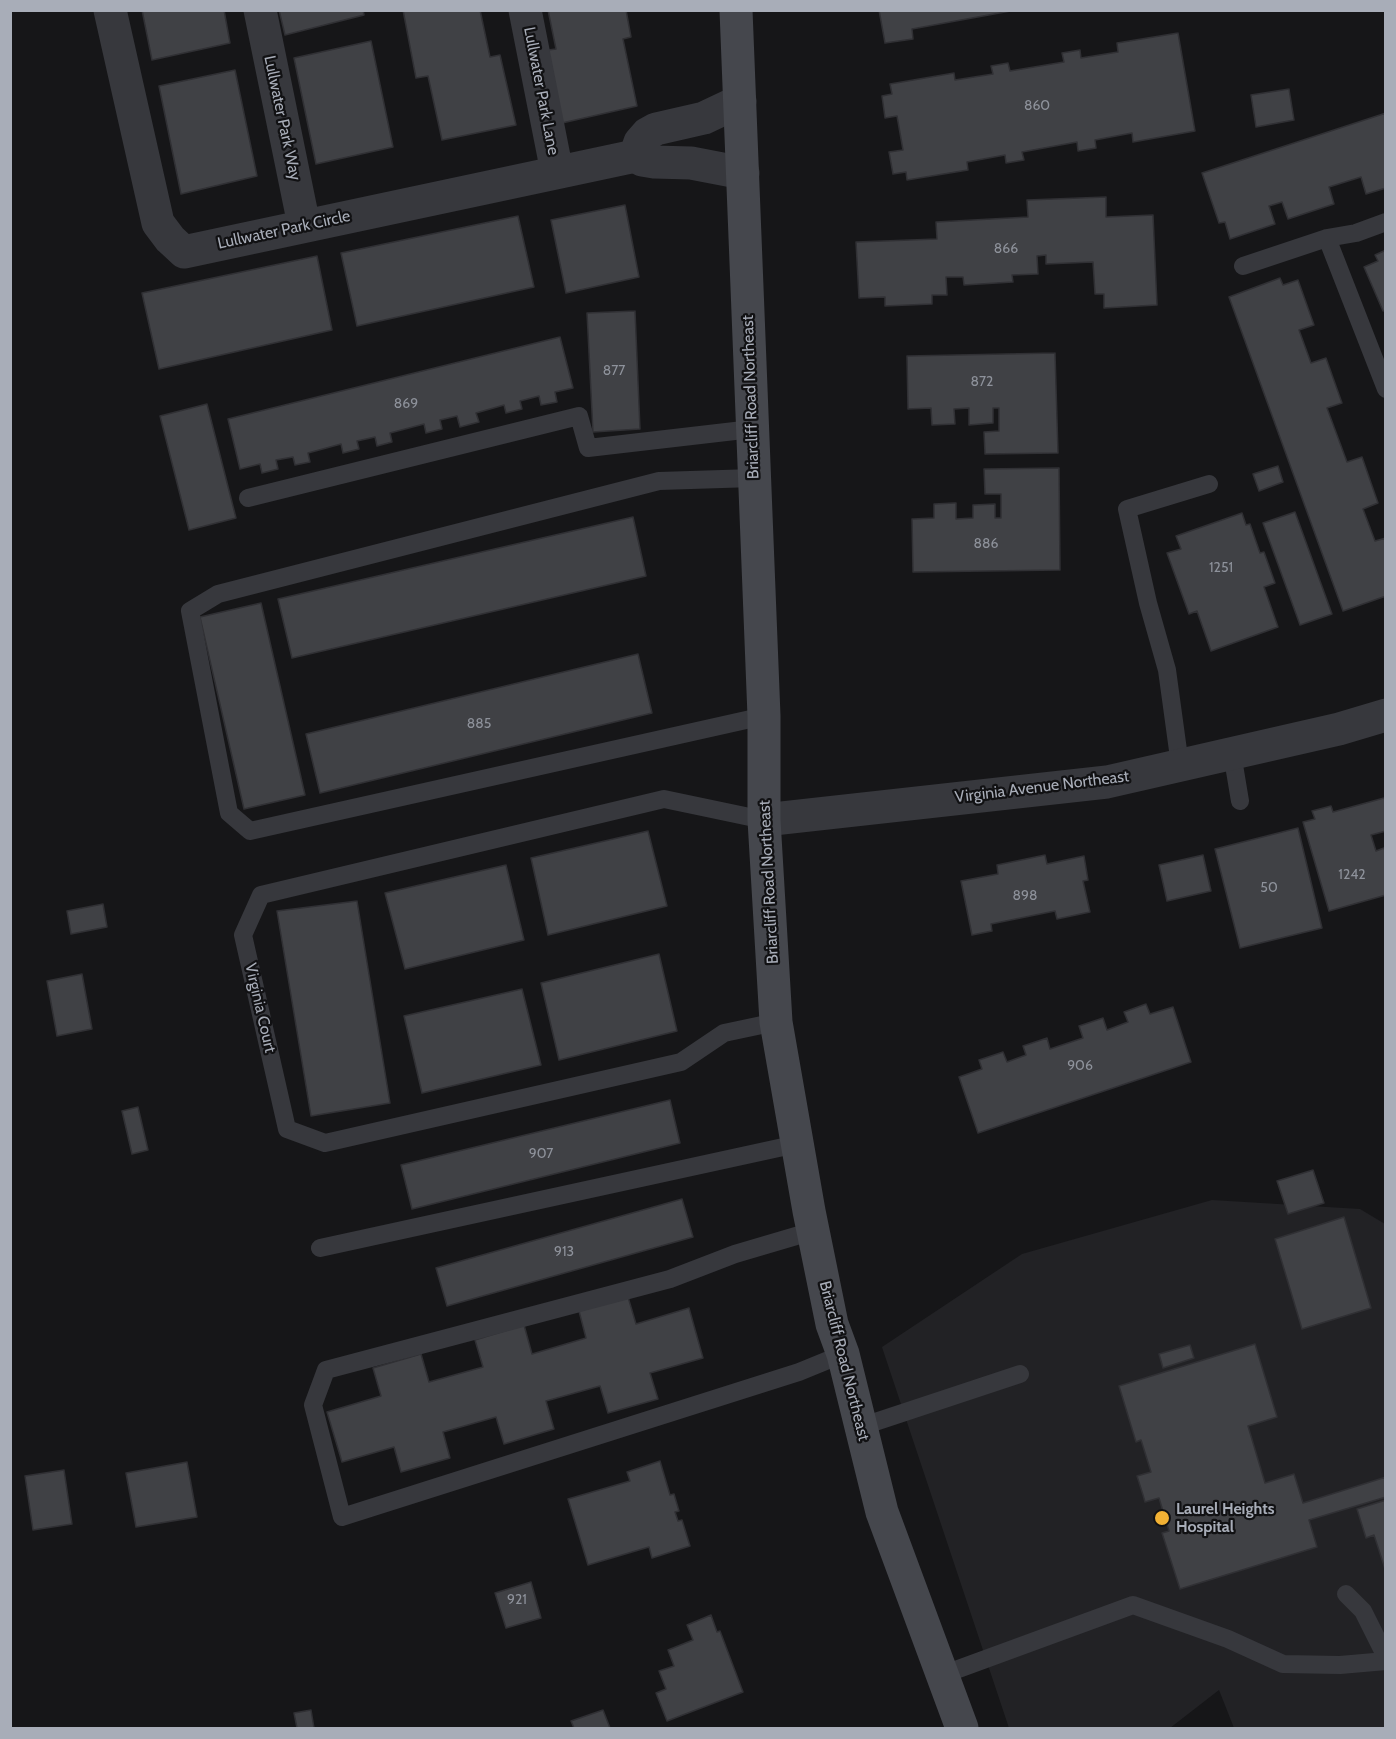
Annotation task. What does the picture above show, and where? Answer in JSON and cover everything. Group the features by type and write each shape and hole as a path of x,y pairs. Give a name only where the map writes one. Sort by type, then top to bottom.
{"main road":[{"name":"Briarcliff Road Northeast","path":"736,10 764,716 764,820 776,1022 832,1324 843,1354 882,1512 962,1728"}],"street":[{"name":"Lullwater Park Circle","path":"110,10 158,223 184,252 635,156 654,162 691,163 743,173"},
{"name":"Lullwater Park Way","path":"260,10 304,225"},
{"name":"Lullwater Park Lane","path":"525,10 557,172"},
{"path":"635,156 640,142 656,129 704,118 740,101"},
{"name":"Virginia Avenue Northeast","path":"764,820 1107,782 1339,729 1386,715"}],"lane":[{"path":"1243,266 1386,222"},
{"path":"1328,238 1386,389"},
{"path":"248,498 579,416 588,448 752,429"},
{"path":"754,478 659,481 218,594 190,611 229,813 250,831 764,716"},
{"path":"1180,765 1167,670 1148,603 1127,509 1209,484"},
{"path":"1232,753 1240,801"},
{"name":"Virginia Court","path":"764,820 664,799 261,895 243,935 287,1129 325,1143 681,1062 724,1033 776,1022"},
{"path":"320,1248 797,1144"},
{"path":"813,1231 735,1254 670,1279 326,1370 313,1405 342,1517 800,1372 843,1354"},
{"path":"860,1427 1020,1374"},
{"path":"942,1675 1133,1605 1228,1639 1283,1664 1340,1665 1386,1659 1363,1611 1346,1594"}],"shaded area":[{"name":"Laurel Heights Hospital","path":"1212,1200 1360,1209 1385,1224 1385,1728 1234,1728 1219,1690 1170,1728 1009,1728 882,1347 1022,1254"}],"building":[{"path":"142,10 224,10 230,43 152,60"},
{"path":"279,10 363,10 364,15 285,35"},
{"path":"403,10 480,10 490,57 500,55 516,125 442,140 428,76 416,78"},
{"path":"548,10 626,10 631,37 623,39 637,106 562,123 548,50 556,49"},
{"path":"879,10 1016,10 912,29 913,39 885,43"},
{"path":"1178,33 1195,131 1133,142 1132,133 1095,140 1096,148 1078,151 1077,142 1022,152 1024,160 1006,163 1005,155 967,162 968,170 907,180 906,172 893,174 889,152 903,150 897,116 885,118 882,96 892,94 890,84 954,73 955,80 993,74 991,66 1008,63 1010,71 1064,62 1062,53 1080,50 1081,58 1118,52 1117,43"},
{"path":"371,41 393,147 316,164 294,58"},
{"path":"235,70 257,176 181,194 159,86"},
{"path":"1289,89 1294,120 1256,127 1251,95"},
{"path":"1386,113 1386,188 1366,194 1361,177 1329,187 1334,204 1288,219 1282,202 1269,206 1275,224 1230,239 1225,222 1219,223 1202,173"},
{"path":"1106,197 1106,217 1153,215 1157,305 1104,308 1104,294 1095,294 1093,262 1046,264 1046,255 1037,256 1038,274 1012,275 1013,282 964,285 963,277 946,277 947,295 932,295 932,304 885,306 885,297 859,298 856,242 937,239 936,222 1028,217 1027,200"},
{"path":"625,205 639,277 566,293 551,220"},
{"path":"518,216 534,287 357,326 341,253"},
{"path":"1386,250 1386,310 1383,311 1364,267 1378,261 1375,255"},
{"path":"317,256 332,330 159,369 142,293"},
{"path":"1280,278 1283,285 1298,280 1314,325 1299,330 1311,363 1326,358 1342,403 1327,408 1347,462 1362,457 1378,503 1363,509 1375,541 1386,538 1386,596 1343,611 1229,297"},
{"path":"635,311 640,429 593,432 587,313"},
{"path":"560,337 573,388 555,392 557,402 541,405 539,396 520,401 522,409 506,413 504,405 476,413 479,422 460,427 457,416 440,420 442,429 426,433 424,424 390,433 392,442 377,446 375,437 357,441 359,449 343,453 341,444 308,453 310,462 295,465 293,457 276,460 278,469 262,473 260,464 240,469 228,419"},
{"path":"1055,353 1058,453 985,454 984,432 999,431 999,408 993,408 993,423 969,425 969,408 954,409 955,424 932,425 931,408 908,409 907,356"},
{"path":"207,404 236,518 189,530 160,416"},
{"path":"1278,466 1283,482 1259,491 1253,474"},
{"path":"1059,468 1060,570 913,572 912,519 934,518 934,504 954,503 956,503 956,519 973,518 973,505 995,504 995,518 1001,518 1001,494 985,494 984,469"},
{"path":"1295,512 1332,614 1300,625 1263,523"},
{"path":"1242,513 1246,525 1250,524 1260,553 1264,552 1275,583 1264,587 1278,627 1211,651 1197,611 1189,614 1167,553 1181,549 1176,536"},
{"path":"633,517 646,576 292,658 278,599"},
{"path":"261,603 305,795 244,809 200,617"},
{"path":"638,654 652,713 320,793 306,734"},
{"path":"1384,798 1386,831 1371,835 1376,851 1384,848 1386,854 1386,895 1329,911 1303,822 1315,819 1312,811 1331,806 1333,812"},
{"path":"1298,828 1322,928 1240,948 1215,849"},
{"path":"648,831 667,906 548,935 531,858"},
{"path":"1045,855 1047,864 1084,856 1088,880 1083,881 1090,912 1057,919 1055,911 991,924 992,931 972,935 961,881 998,874 997,865"},
{"path":"1203,855 1211,891 1167,901 1159,865"},
{"path":"506,865 524,940 405,969 385,893"},
{"path":"357,901 390,1103 311,1116 277,911"},
{"path":"103,904 107,927 71,934 67,911"},
{"path":"659,954 677,1031 559,1060 541,983"},
{"path":"82,974 92,1029 57,1036 47,981"},
{"path":"522,989 541,1065 422,1093 404,1016"},
{"path":"1146,1004 1150,1014 1173,1007 1191,1062 978,1133 959,1077 982,1069 979,1060 1003,1052 1007,1062 1026,1055 1023,1046 1047,1038 1050,1049 1083,1038 1079,1026 1103,1018 1107,1030 1128,1022 1124,1012"},
{"path":"670,1100 680,1143 412,1209 401,1165"},
{"path":"138,1107 148,1150 132,1154 122,1111"},
{"path":"1313,1170 1324,1203 1288,1214 1277,1181"},
{"path":"682,1199 693,1237 447,1306 436,1268"},
{"path":"1344,1217 1371,1308 1302,1329 1275,1239"},
{"path":"628,1297 636,1324 689,1308 703,1358 650,1373 658,1399 608,1413 600,1386 546,1401 554,1429 504,1444 496,1417 443,1432 450,1458 401,1472 394,1447 342,1462 327,1412 381,1396 373,1368 421,1354 429,1382 483,1367 475,1340 524,1325 532,1354 586,1338 579,1311"},
{"path":"1255,1344 1277,1417 1248,1426 1265,1483 1294,1474 1303,1503 1386,1477 1386,1497 1309,1520 1317,1547 1180,1589 1162,1533 1169,1531 1159,1498 1145,1502 1137,1476 1151,1472 1141,1440 1136,1442 1119,1386"},
{"path":"1190,1345 1194,1358 1163,1368 1159,1354"},
{"path":"660,1461 670,1495 674,1494 679,1511 675,1512 678,1521 682,1520 690,1546 652,1558 649,1547 588,1565 568,1499 630,1481 627,1472"},
{"path":"187,1462 197,1517 136,1527 126,1473"},
{"path":"64,1470 72,1524 33,1530 25,1476"},
{"path":"1386,1500 1386,1572 1374,1535 1366,1538 1357,1509"},
{"path":"531,1582 541,1618 506,1628 495,1593"},
{"path":"711,1615 717,1632 720,1631 743,1692 667,1721 656,1693 666,1689 659,1671 674,1666 668,1650 693,1640 687,1625"},
{"path":"311,1710 314,1728 297,1728 294,1713"},
{"path":"603,1710 610,1728 574,1728 571,1721"}],"place":[{"name":"Laurel Heights Hospital","path":"1162,1518"}]}
